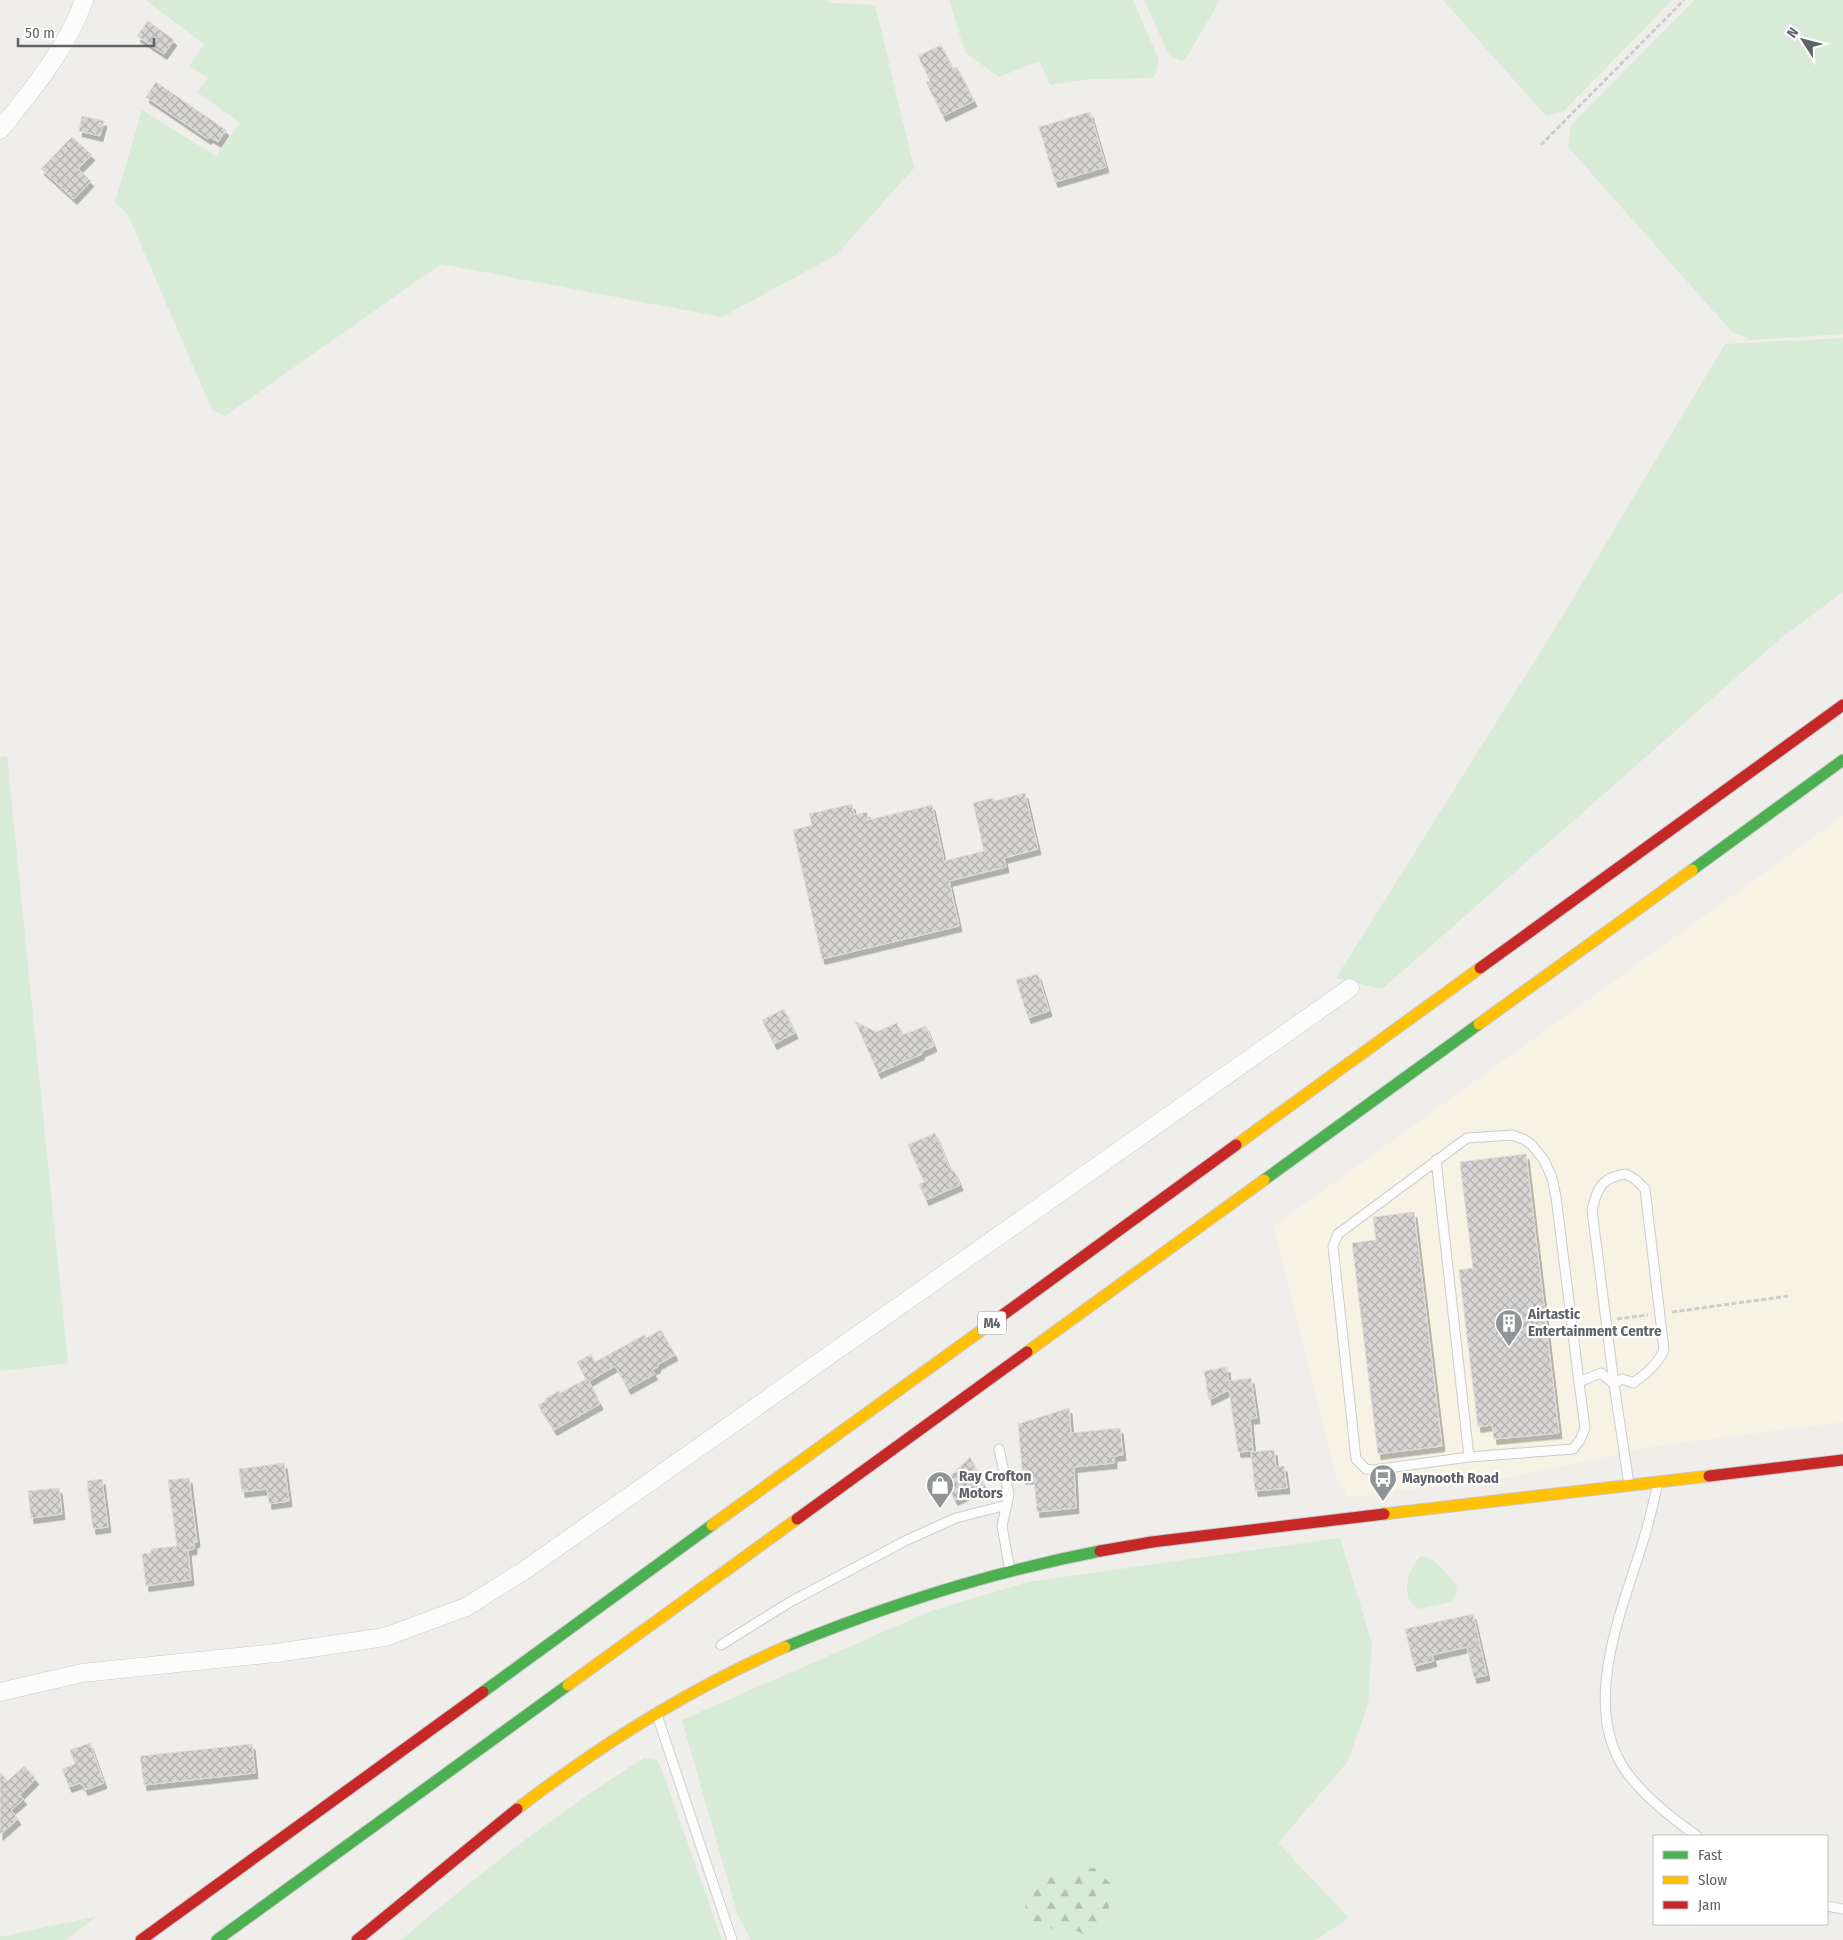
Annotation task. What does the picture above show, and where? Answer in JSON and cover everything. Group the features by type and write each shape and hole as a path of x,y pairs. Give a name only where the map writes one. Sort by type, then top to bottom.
{"main road":[{"name":"M4","path":"141,1940 1843,705"},
{"path":"217,1940 1843,760"},
{"path":"357,1940 552,1783 630,1730 718,1679 781,1649 870,1614 970,1582 1058,1560 1152,1542 1843,1460"}],"street":[{"path":"0,130 39,82 63,43 84,0"},
{"path":"0,1692 82,1673 276,1653 385,1637 466,1607 526,1570 1350,988"}],"lane":[{"path":"1512,1135 1522,1139 1538,1151 1552,1178 1579,1382 1585,1428 1580,1440 1572,1449 1469,1457 1373,1470 1366,1469 1356,1459 1333,1246 1338,1234 1467,1138 1512,1135"},
{"path":"1436,1160 1469,1457"},
{"path":"1614,1384 1622,1379 1633,1383 1647,1374 1658,1362 1664,1350 1645,1189 1626,1174 1614,1176 1603,1183 1596,1194 1592,1210 1614,1384 1629,1485"},
{"path":"1579,1382 1601,1373 1614,1384"},
{"path":"998,1449 1009,1494 1002,1526 1010,1572"},
{"path":"1658,1483 1646,1534 1618,1614 1612,1645 1606,1697 1608,1728 1617,1757 1626,1770 1663,1811 1696,1835"},
{"path":"721,1645 790,1602 905,1541 956,1518 1007,1505"},
{"path":"657,1713 732,1940"},
{"path":"1828,1906 1843,1909"}],"path":[{"path":"1541,145 1684,0"}],"shaded area":[{"path":"1843,816 1843,1422 1655,1446 1506,1478 1348,1497 1336,1475 1274,1226"}],"green space":[{"path":"145,0 825,0 831,3 875,5 914,168 836,255 722,317 441,264 225,416 212,410 128,215 115,202 142,110 216,156 240,123 197,92 208,78 189,66 204,44"},
{"path":"949,0 1133,0 1159,60 1156,74 1152,78 1091,79 1050,85 1039,61 999,77 965,52"},
{"path":"1144,0 1220,0 1188,55 1182,61 1169,55"},
{"path":"1443,0 1672,0 1564,111 1546,116"},
{"path":"1695,0 1843,0 1843,334 1751,340 1731,331 1568,147 1571,125"},
{"path":"1843,338 1843,592 1781,638 1382,989 1336,978 1556,627 1725,344"},
{"path":"7,756 68,1363 0,1371 0,757"},
{"path":"1340,1538 1372,1643 1368,1704 1348,1761 1278,1843 1349,1918 1315,1940 751,1940 738,1916 682,1720 931,1611 1028,1582"},
{"path":"1421,1556 1436,1563 1446,1572 1456,1586 1457,1592 1451,1602 1419,1609 1409,1599 1407,1584 1409,1576 1416,1561"},
{"path":"644,1758 657,1760 661,1768 722,1940 401,1940 519,1844"},
{"path":"1094,1868 1111,1884 1107,1925 1101,1935 1087,1937 1077,1931 1066,1933 1057,1929 1030,1926 1026,1916 1022,1892 1029,1884 1043,1873 1054,1875 1063,1881 1077,1871"},
{"path":"98,1916 65,1940 0,1940 0,1937"}],"building":[{"path":"148,21 174,40 164,54 137,36"},
{"path":"941,45 953,69 957,67 974,101 943,116 926,82 930,81 918,56"},
{"path":"156,82 226,130 218,142 210,137 208,139 146,97"},
{"path":"1090,112 1106,167 1055,182 1039,127"},
{"path":"82,116 104,121 100,136 79,131"},
{"path":"72,137 92,155 78,169 91,181 74,199 41,169"},
{"path":"1025,793 1038,849 1004,858 1006,867 949,881 959,926 822,959 793,830 812,825 809,814 852,804 854,815 867,812 868,820 932,805 944,861 984,851 973,803 993,798 994,801"},
{"path":"1038,974 1049,1011 1028,1018 1016,980"},
{"path":"784,1009 795,1033 774,1044 762,1020"},
{"path":"855,1021 876,1032 897,1023 902,1035 926,1026 934,1046 921,1052 922,1054 878,1073"},
{"path":"935,1133 951,1171 954,1170 960,1185 926,1200 919,1184 924,1182 908,1145"},
{"name":"Airtastic Entertainment Centre","path":"1526,1154 1559,1433 1494,1439 1492,1425 1478,1427 1459,1270 1473,1268 1460,1162"},
{"path":"1414,1212 1442,1446 1378,1454 1352,1243 1376,1240 1373,1217"},
{"path":"661,1330 675,1355 657,1365 658,1367 652,1370 655,1374 628,1389 615,1366 589,1381 600,1404 554,1430 538,1405 559,1391 560,1393 586,1379 577,1362 591,1354 595,1362 644,1335 646,1338"},
{"path":"1227,1367 1228,1381 1251,1378 1257,1418 1250,1419 1253,1451 1238,1452 1229,1390 1209,1400 1204,1371"},
{"path":"1069,1408 1071,1433 1120,1428 1123,1455 1114,1456 1114,1463 1074,1467 1076,1508 1037,1512 1034,1478 1023,1479 1018,1424"},
{"path":"1274,1450 1276,1467 1284,1466 1287,1488 1255,1491 1251,1452"},
{"path":"970,1457 984,1486 955,1500 945,1481"},
{"path":"284,1463 289,1501 269,1504 267,1489 242,1492 239,1469"},
{"path":"189,1478 197,1542 194,1542 194,1549 188,1550 191,1580 146,1586 142,1554 151,1553 151,1549 177,1546 168,1480"},
{"path":"102,1479 108,1527 93,1529 87,1481"},
{"path":"59,1488 62,1514 31,1518 28,1491"},
{"path":"1473,1614 1487,1675 1474,1678 1467,1647 1432,1655 1434,1661 1414,1666 1405,1629"},
{"path":"90,1743 104,1783 85,1790 80,1783 69,1787 62,1769 75,1764 70,1750"},
{"path":"252,1744 255,1773 144,1785 140,1756"},
{"path":"24,1766 36,1779 20,1795 24,1799 11,1810 18,1819 0,1835 0,1772 8,1781"}],"traffic: fast":[{"path":"1692,870 1843,760"},
{"path":"1264,1180 1479,1024"},
{"path":"483,1692 712,1525"},
{"path":"785,1647 862,1617 940,1591 1020,1569 1100,1551"},
{"path":"217,1940 568,1685"}],"traffic: slow":[{"path":"1479,1024 1692,870"},
{"path":"1236,1145 1480,968"},
{"path":"1027,1352 1264,1180"},
{"path":"712,1525 1000,1317"},
{"path":"1384,1514 1709,1476"},
{"path":"568,1685 797,1519"},
{"path":"517,1809 548,1785 646,1720 714,1681 785,1647"}],"traffic: jam":[{"path":"1480,968 1843,705"},
{"path":"1000,1317 1236,1145"},
{"path":"797,1519 1027,1352"},
{"path":"1709,1476 1843,1460"},
{"path":"1100,1551 1152,1542 1384,1514"},
{"path":"141,1940 483,1692"},
{"path":"357,1940 517,1809"}],"place":[{"name":"Airtastic Entertainment Centre","path":"1509,1347"},
{"name":"Maynooth Road","path":"1383,1502"},
{"name":"Ray Crofton Motors","path":"940,1509"}]}
